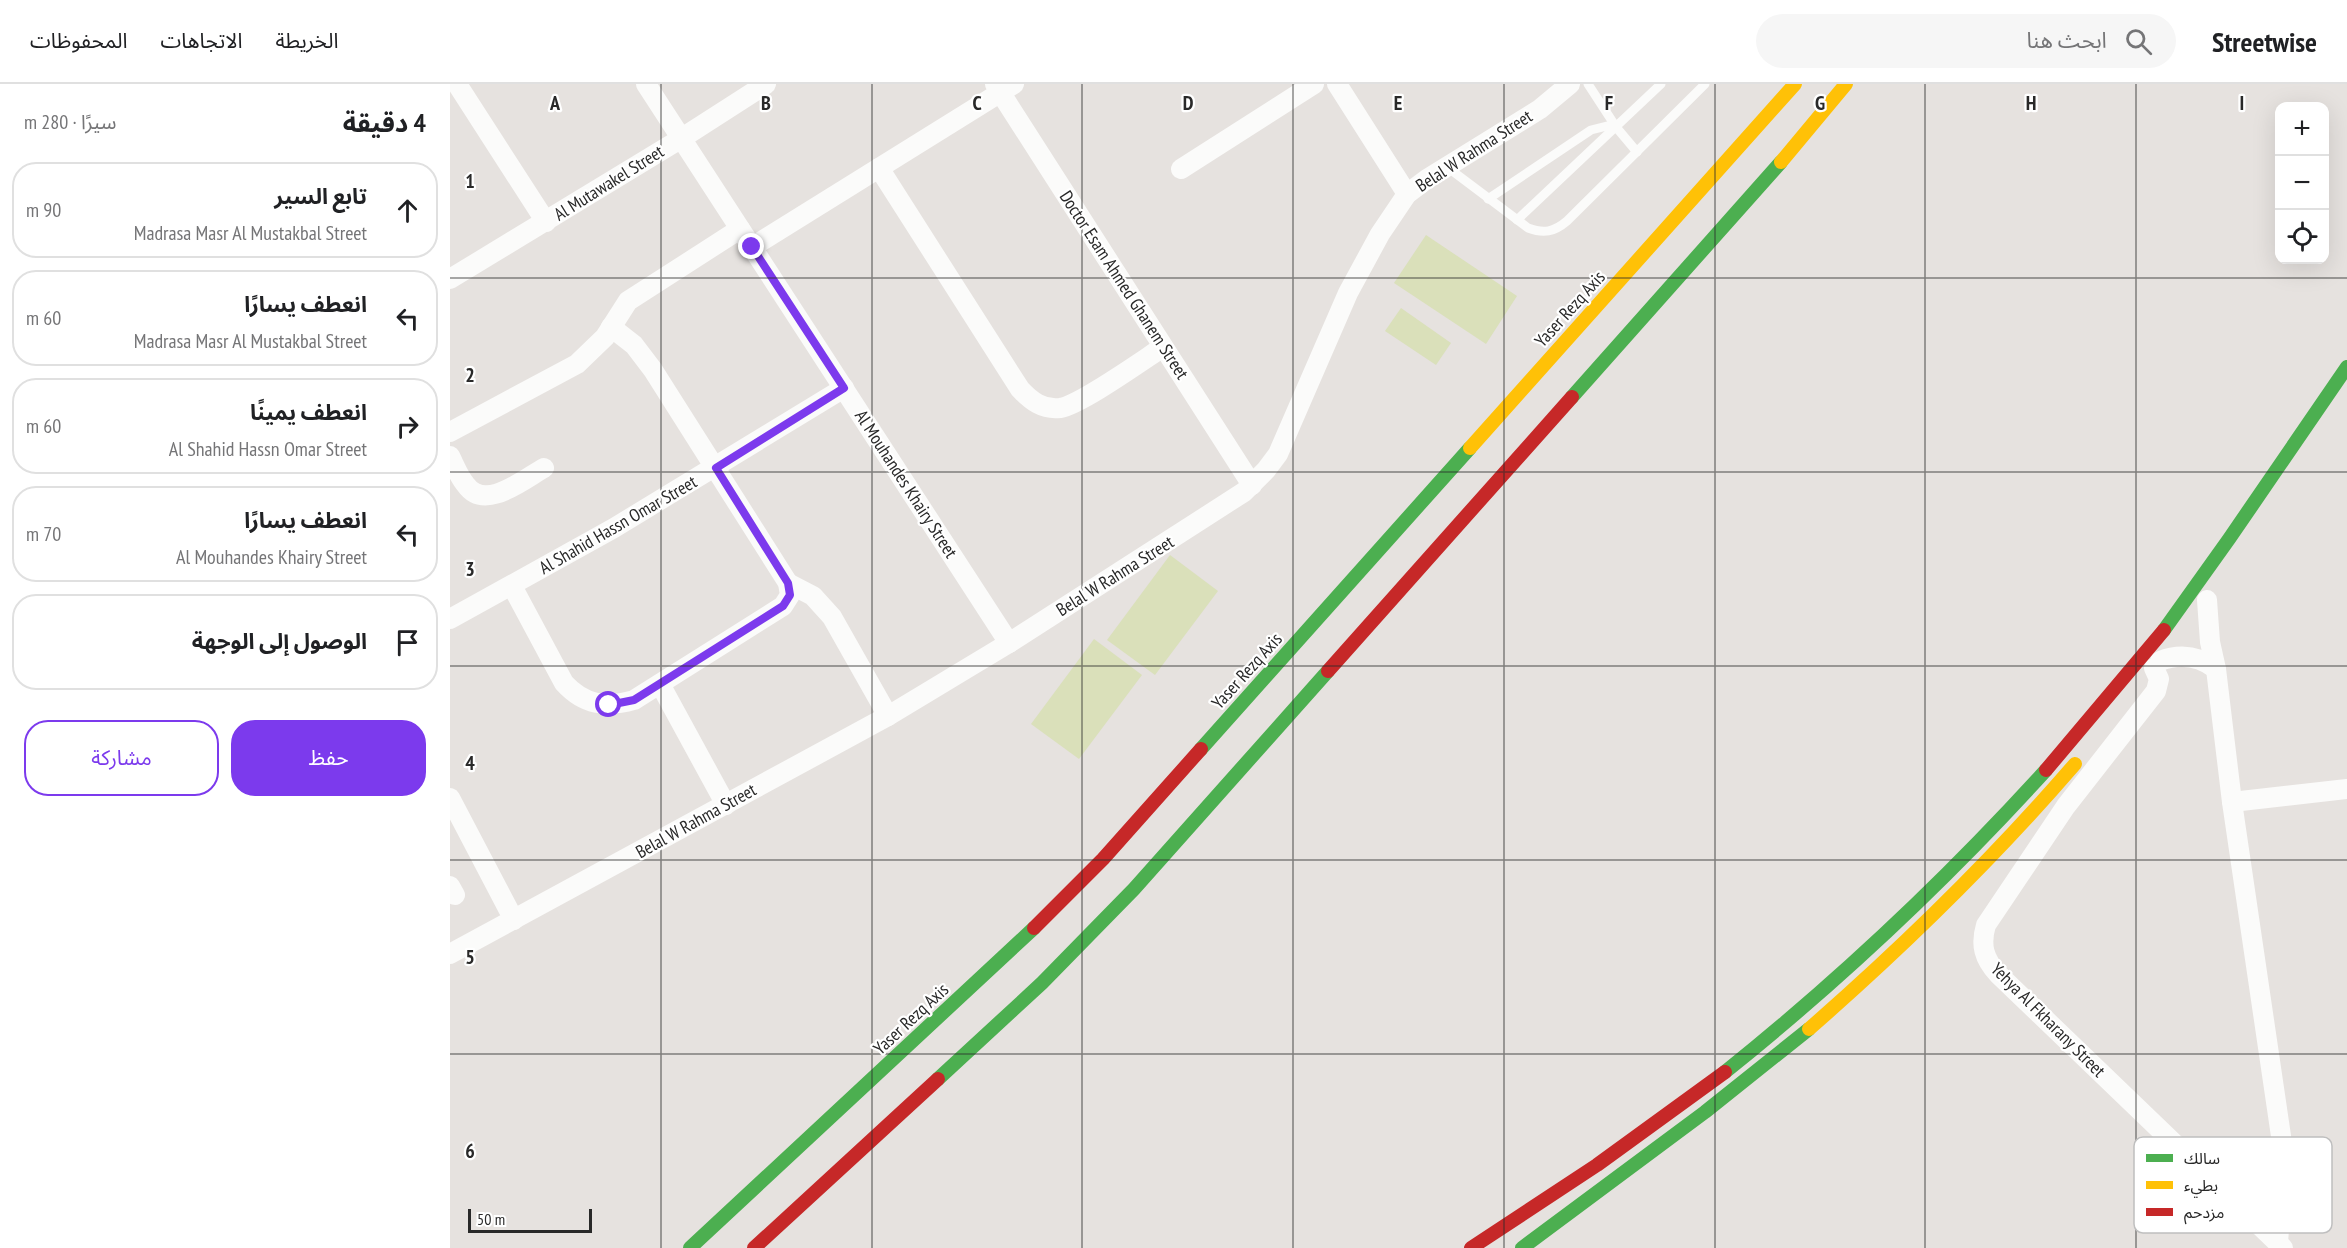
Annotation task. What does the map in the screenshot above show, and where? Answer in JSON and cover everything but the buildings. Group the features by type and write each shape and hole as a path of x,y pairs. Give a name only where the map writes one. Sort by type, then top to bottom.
{"main road":[{"name":"Yaser Rezq Axis","path":"690,1248 1012,951 1102,859 1795,84"},
{"path":"754,1248 1042,982 1134,889 1790,152 1846,84"},
{"path":"1471,1248 1589,1171 1722,1075 1808,1004 1931,890 2009,811 2085,726 2157,638 2207,570 2347,367"},
{"path":"2193,618 2210,595"},
{"path":"2154,669 2174,644"},
{"path":"1522,1248 1706,1112 1838,1003 1938,913 2050,794 2087,749"},
{"path":"2050,794 2066,806"}],"street":[{"path":"457,84 546,222"},
{"name":"Al Mouhandes Khairy Street","path":"646,84 1009,643"},
{"name":"Al Mutawakel Street","path":"450,279 546,222 766,84"},
{"path":"1181,169 1314,84"},
{"path":"1337,84 1407,194"},
{"name":"Belal W Rahma Street","path":"450,954 888,716 1009,643 1235,499 1252,485 1278,453 1348,293 1385,227 1407,194 1540,109 1569,84"},
{"path":"752,247 1003,87"},
{"name":"Doctor Esam Ahmed Ghanem Street","path":"1003,87 1163,347 1252,485"},
{"path":"879,168 1020,389 1038,405 1048,408 1071,405 1163,347"},
{"path":"450,432 577,364 597,347 622,308 634,295 740,229"},
{"path":"512,586 564,683 573,693 596,704 609,705 634,700 783,606 790,595 788,583 645,357 611,327"},
{"name":"Al Shahid Hassn Omar Street","path":"450,619 512,586 716,468 844,388"},
{"path":"450,456 466,486 479,495 487,496 502,492 544,468"},
{"path":"788,583 813,596 832,617 888,716"},
{"path":"2210,595 2210,642 2217,669 2232,802 2281,1137"},
{"path":"2154,669 2170,657 2190,656 2217,669"},
{"name":"Yehya Al Fkharany Street","path":"2154,669 2158,685 2153,696 2066,806 1986,925 1982,939 1984,953 1990,966 1998,975 2168,1137"},
{"path":"660,684 726,805"},
{"path":"2232,802 2347,789"},
{"path":"450,798 514,920"},
{"name":"Yehya Al Fkharany Street","path":"2268,1233 2281,1245"}],"lane":[{"path":"1588,84 1616,127 1637,152"},
{"path":"1516,220 1661,84"},
{"path":"1447,167 1528,228 1538,232 1559,228 1705,84"},
{"path":"1488,199 1591,130 1607,126 1616,127"}],"green space":[{"path":"1426,235 1517,296 1486,344 1394,283"},
{"path":"1401,308 1451,343 1436,365 1385,331"},
{"path":"1170,555 1218,591 1155,675 1107,640"},
{"path":"1094,639 1142,675 1079,759 1031,724"}],"traffic: fast":[{"path":"1572,397 1781,162"},
{"path":"2164,630 2347,367"},
{"path":"1201,749 1470,448"},
{"path":"938,1079 1042,983 1134,889 1328,671"},
{"path":"1725,1072 1810,1001 1892,927 1932,889 2046,770"},
{"path":"690,1248 1034,928"},
{"path":"1522,1248 1705,1112 1809,1029"}],"traffic: slow":[{"path":"1470,448 1795,84"},
{"path":"1781,162 1846,84"},
{"path":"1809,1029 1947,901 2075,764"}],"traffic: jam":[{"path":"1328,671 1572,397"},
{"path":"2046,770 2164,630"},
{"path":"1034,928 1103,859 1201,749"},
{"path":"1471,1248 1597,1165 1725,1072"},
{"path":"754,1248 938,1079"}],"route":[{"path":"609,705 634,700 783,606 790,595 788,583 716,468 844,388 752,247"}]}
